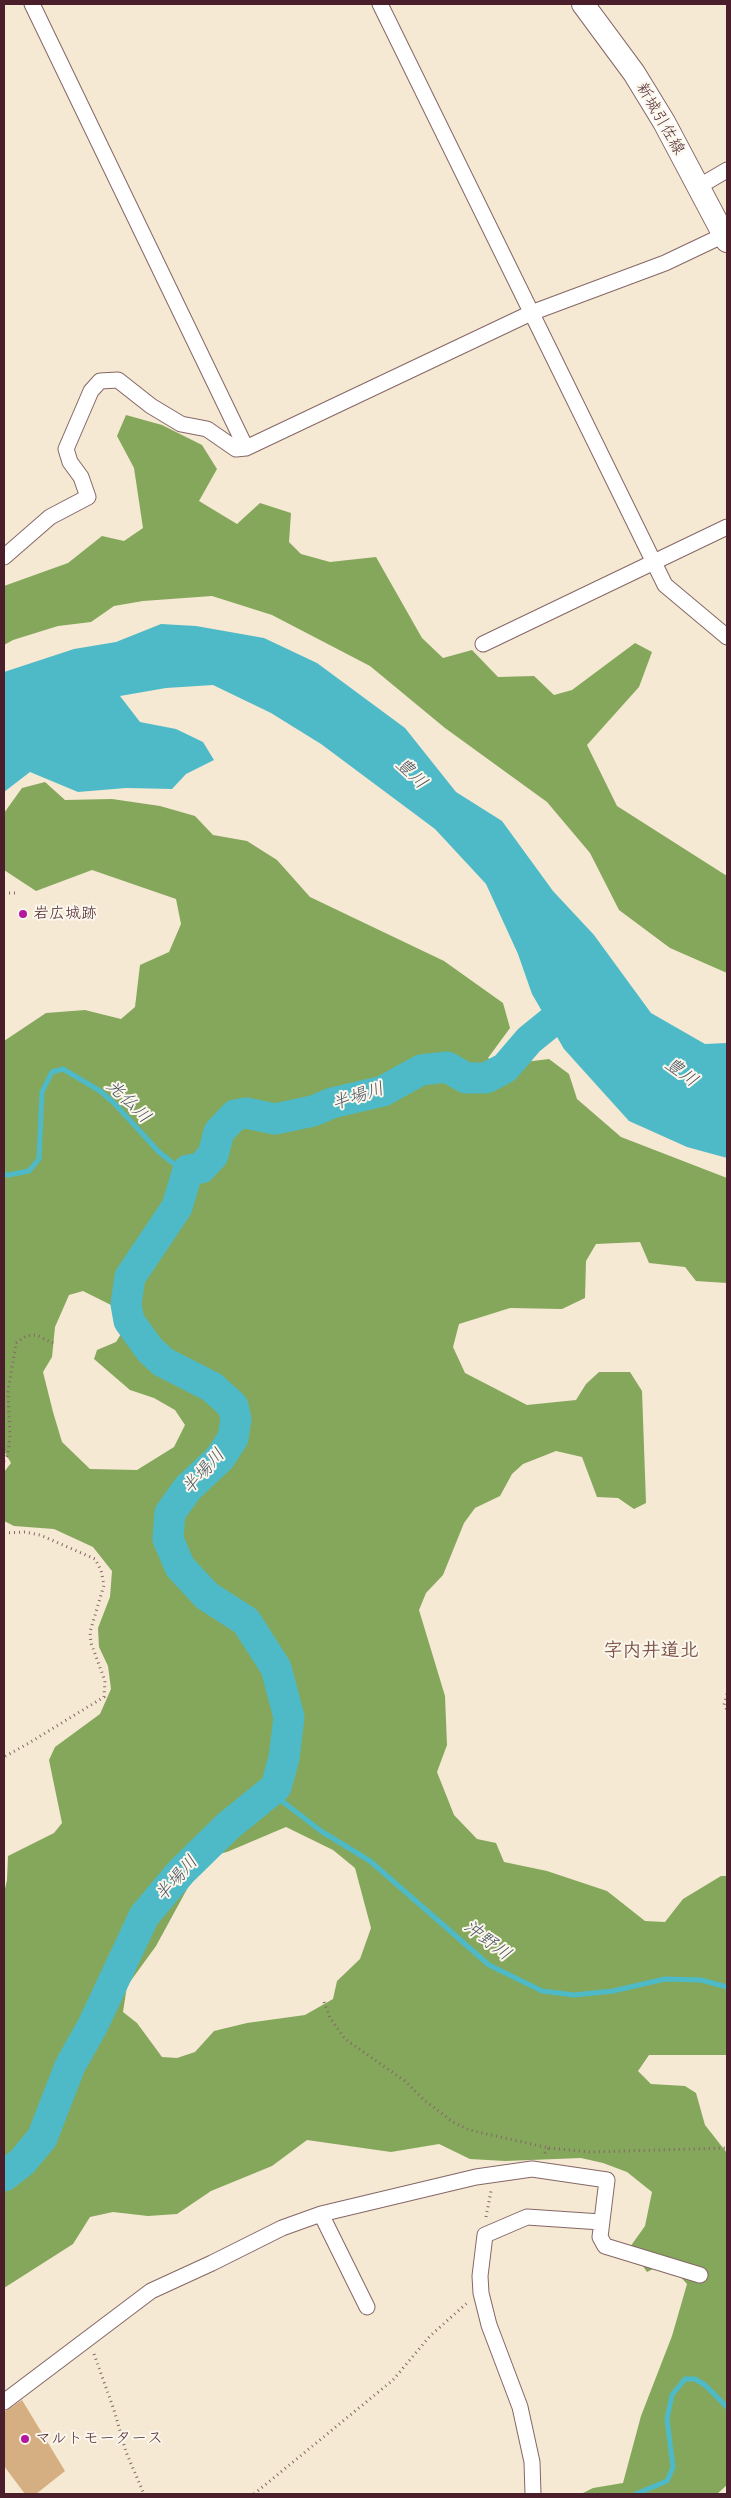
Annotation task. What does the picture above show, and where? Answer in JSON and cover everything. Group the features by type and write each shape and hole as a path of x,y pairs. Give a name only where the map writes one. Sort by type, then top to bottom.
{"main road":[{"name":"新城引佐線","path":"583,4 634,74 664,122 726,238"}],"street":[{"path":"32,4 246,448"},
{"path":"380,4 665,585 727,637"},
{"path":"698,186 727,170"},
{"path":"4,557 50,517 88,496 81,477 70,462 66,449 90,391 100,380 118,380 151,406 181,424 207,429 236,449 246,448 531,313 726,238"},
{"path":"483,644 727,527"},
{"path":"4,2402 87,2337 151,2291 282,2228 321,2214 411,2191 515,2171 532,2169 607,2180 600,2236 605,2246 700,2275"},
{"path":"321,2214 367,2307"},
{"path":"533,2494 532,2462 522,2415 489,2325 481,2293 480,2276 485,2235 526,2217 601,2222"}],"path":[{"path":"4,893 17,893"},
{"path":"4,1461 8,1454 10,1436 8,1392 12,1358 16,1343 26,1336 36,1335 53,1343"},
{"path":"4,1533 25,1532 40,1535 95,1559 101,1570 104,1585 90,1632 91,1643 105,1681 104,1697 4,1757"},
{"path":"727,1694 724,1705 727,1710"},
{"path":"324,2002 330,2018 344,2039 405,2081 424,2100 453,2122 469,2130 549,2148 598,2152 727,2148"},
{"path":"485,2235 489,2193 515,2171 519,2164 546,2153 549,2148"},
{"path":"254,2494 392,2380 430,2336 476,2294 481,2293"},
{"path":"87,2337 114,2410 126,2452 144,2494"}],"green space":[{"path":"126,415 162,425 202,445 217,469 199,501 237,524 260,503 291,513 289,542 301,554 330,562 376,557 422,638 443,658 472,650 498,677 534,676 554,695 572,690 635,643 652,652 639,687 587,745 617,806 727,876 727,973 670,948 619,910 590,853 547,802 445,728 370,666 272,615 212,596 143,601 114,606 91,622 58,626 13,640 4,645 4,586 68,563 102,536 124,541 143,528 134,468 117,436"},
{"path":"45,782 65,800 112,799 160,806 195,816 213,835 247,841 277,860 310,897 444,961 503,1003 510,1028 488,1058 500,1065 549,1059 569,1074 577,1099 621,1137 727,1178 727,1283 696,1281 685,1267 649,1263 640,1242 596,1244 586,1261 585,1298 562,1309 510,1308 459,1324 453,1347 465,1373 527,1405 576,1400 586,1384 599,1372 630,1372 642,1391 646,1503 634,1509 618,1498 597,1497 582,1457 556,1451 523,1464 512,1474 500,1496 475,1508 464,1523 443,1575 426,1593 419,1610 445,1696 447,1745 437,1772 454,1815 477,1839 496,1843 504,1862 547,1871 607,1891 645,1921 665,1922 683,1899 721,1876 727,1876 727,2055 649,2055 638,2071 651,2084 685,2086 696,2093 705,2125 727,2153 727,2485 717,2494 581,2494 593,2488 623,2483 641,2416 672,2336 687,2284 667,2262 647,2272 630,2247 645,2226 652,2192 627,2172 603,2163 581,2158 505,2161 470,2159 439,2144 391,2152 307,2140 272,2166 211,2191 177,2214 148,2216 113,2212 90,2217 73,2244 4,2288 4,1893 7,1880 8,1856 54,1833 62,1823 49,1760 55,1747 100,1714 111,1689 108,1666 99,1647 98,1628 110,1597 112,1571 93,1547 54,1529 14,1526 4,1521 4,1472 11,1463 4,1451 4,1041 46,1013 85,1010 121,1019 135,1007 140,965 169,952 181,924 176,899 92,870 36,891 4,870 4,813 22,788","holes":["83,1291 111,1305 123,1331 116,1342 97,1350 94,1359 130,1390 154,1398 175,1410 185,1425 174,1447 137,1470 90,1469 62,1442 43,1372 52,1357 55,1327 69,1295","286,1827 333,1850 355,1868 371,1928 360,1959 337,1981 333,1999 305,2015 247,2023 214,2031 195,2052 177,2058 162,2057 137,2023 123,2012 127,1986 156,1946 204,1858 227,1852"]}],"water":[{"name":"豊川","path":"161,624 196,626 264,638 317,663 405,728 456,792 502,821 553,891 594,935 651,1013 705,1044 727,1043 727,1158 687,1147 629,1121 564,1049 532,994 518,954 486,884 435,829 321,744 271,713 213,685 166,688 120,696 140,722 176,729 203,742 214,760 186,774 172,789 126,788 78,792 30,772 4,792 4,672 74,649 116,642"}],"building":[{"name":"マルトモータース","path":"22,2400 65,2471 36,2494 25,2494 4,2466 4,2412"}],"waterway":[{"name":"半場川","path":"4,2176 22,2162 42,2138 70,2066 93,2025 144,1916 181,1872 228,1826 276,1787 284,1758 289,1717 276,1668 246,1621 207,1596 180,1567 168,1539 170,1513 188,1488 220,1458 233,1438 236,1419 233,1406 212,1387 163,1362 150,1350 129,1321 126,1304 130,1277 177,1207 188,1170 201,1168 213,1155 219,1132 235,1115 246,1113 275,1119 313,1111 332,1103 383,1091 421,1070 447,1067 466,1078 486,1078 505,1068 529,1040 582,997"},
{"name":"光仏川","path":"4,1174 29,1171 39,1159 42,1092 52,1072 63,1069 100,1091 114,1103 159,1152 178,1167 188,1170"},
{"name":"沖野川","path":"276,1787 282,1801 321,1831 370,1861 489,1965 542,1991 574,1995 613,1991 665,1979 701,1980 727,1987"},
{"name":"沖野川","path":"636,2494 667,2481 673,2467 667,2419 672,2395 685,2379 695,2379 705,2385 727,2407"}],"place":[{"name":"岩広城跡","path":"23,914"},
{"name":"マルトモータース","path":"25,2439"}],"district":[{"name":"字内井道北","path":"651,1651"}]}
